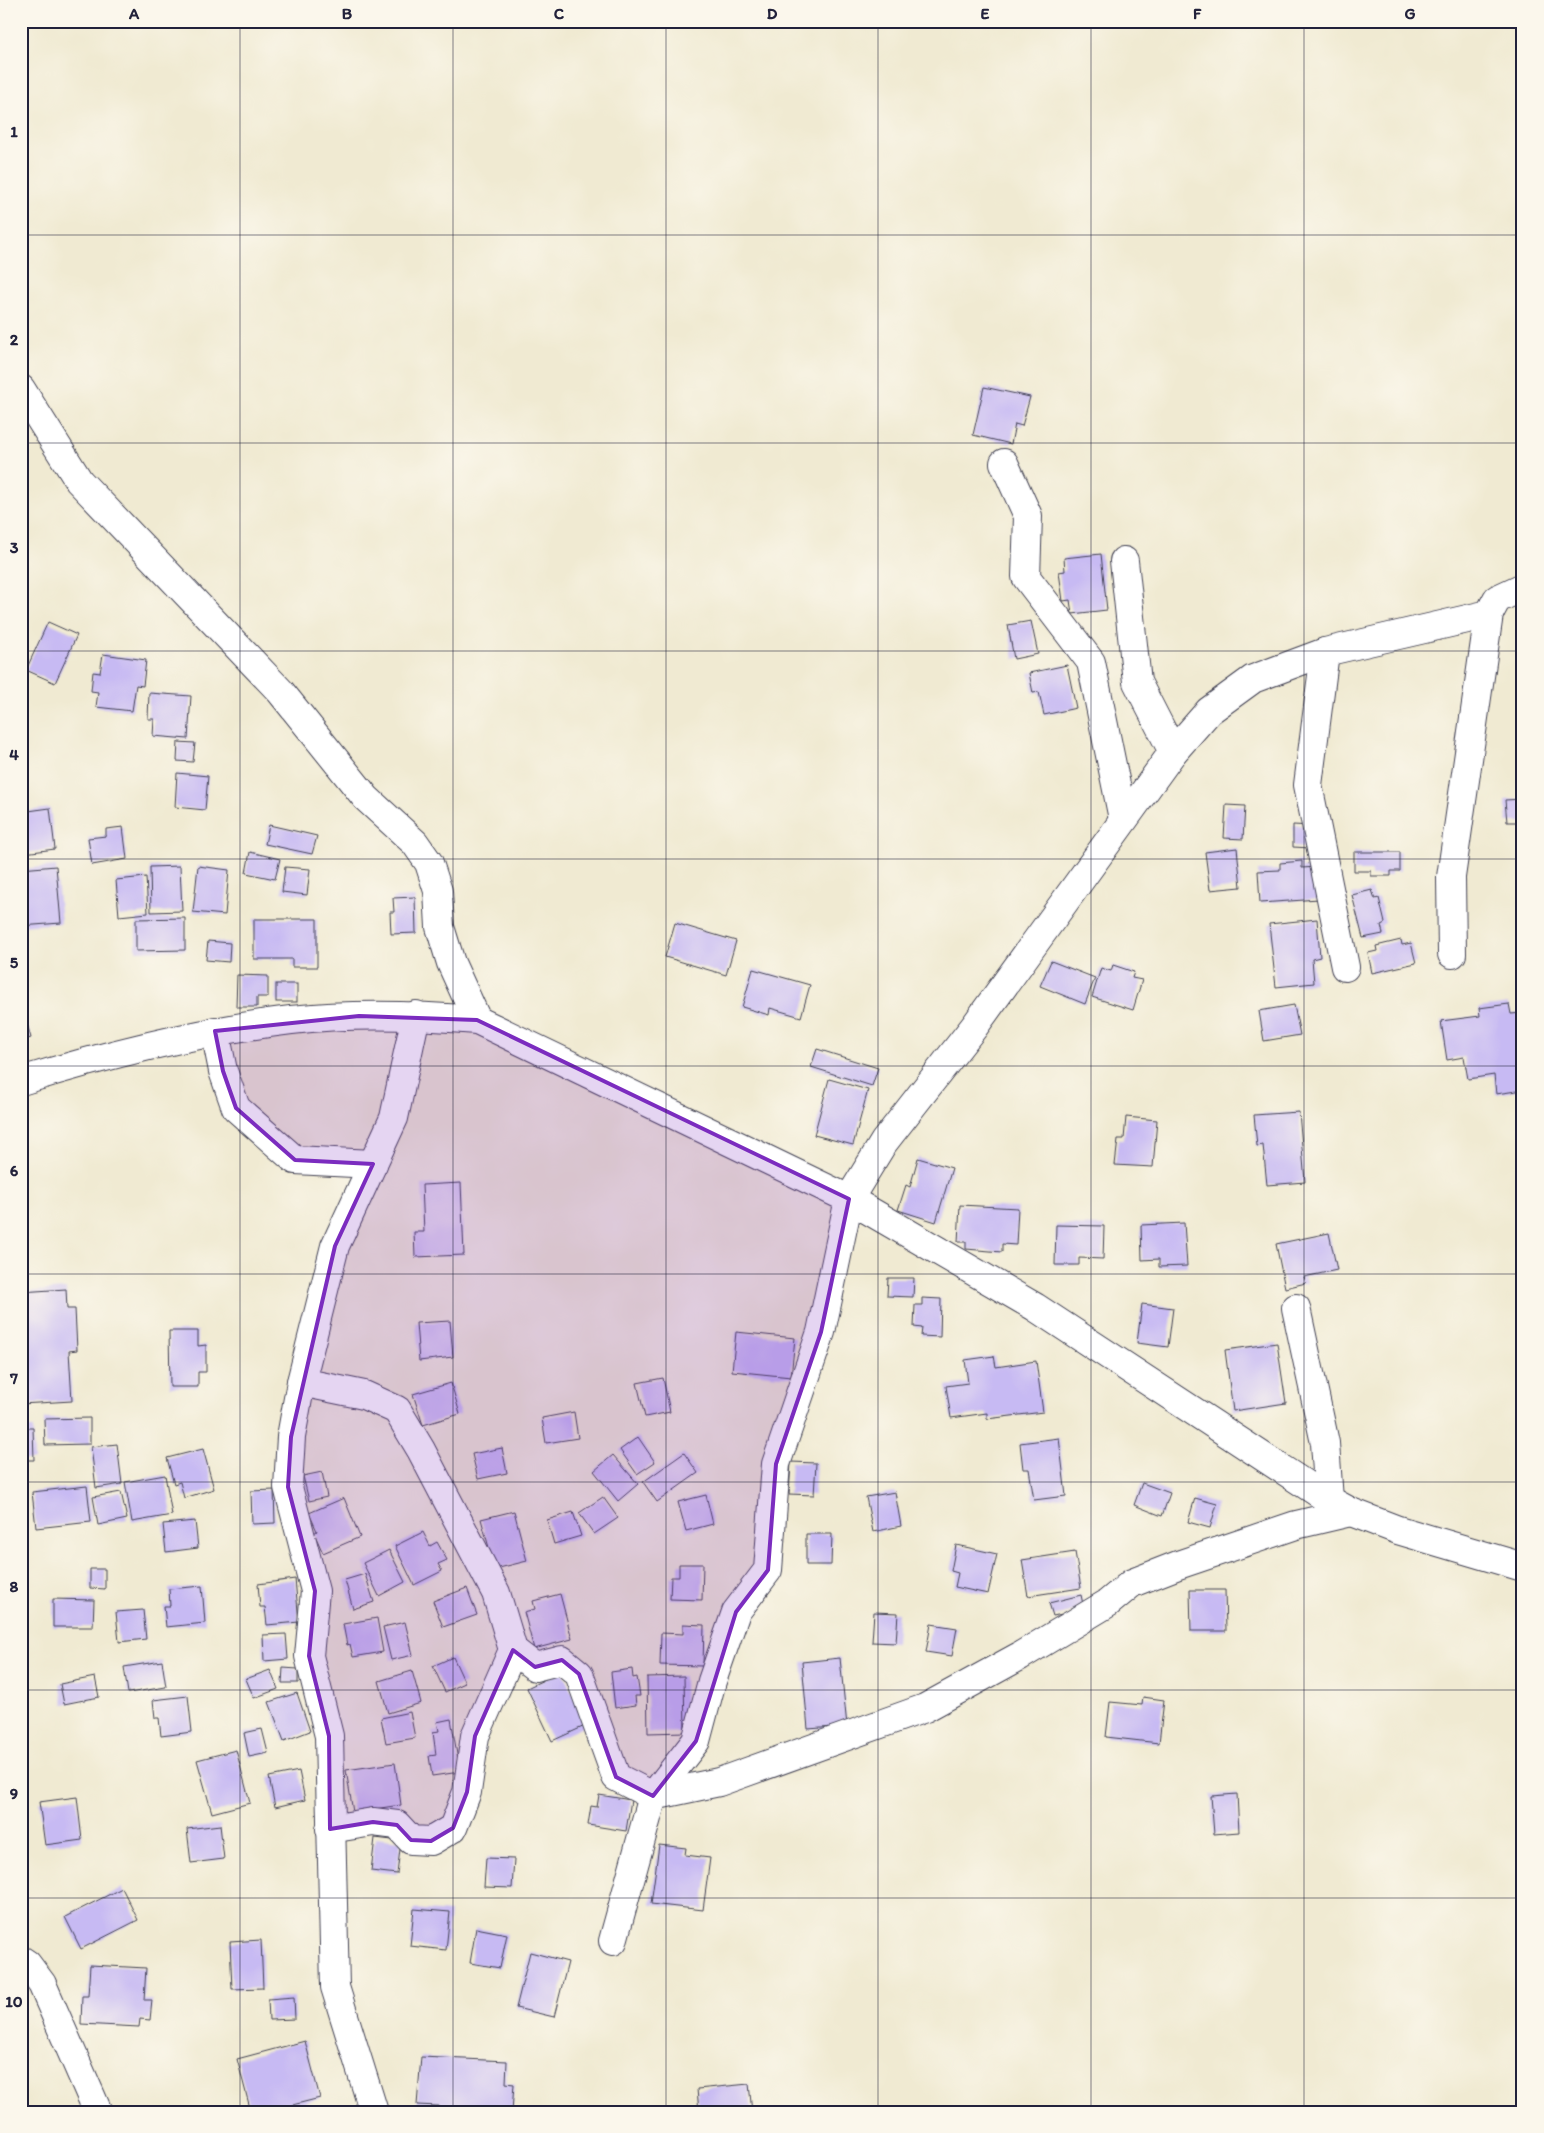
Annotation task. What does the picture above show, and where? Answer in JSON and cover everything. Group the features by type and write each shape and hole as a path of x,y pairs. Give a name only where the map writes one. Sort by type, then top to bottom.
{"street":[{"path":"21,389 79,481 280,691 366,798 415,843 429,863 438,890 440,927 451,963 477,1020"},
{"path":"1004,463 1028,516 1026,577 1091,662 1123,819"},
{"path":"1124,561 1137,682 1173,752"},
{"path":"613,1941 653,1796 696,1741 712,1681 736,1612 768,1570 776,1464 821,1332 849,1199 884,1142 1059,912 1123,819 1173,752 1209,711 1253,679 1325,652 1493,606 1523,587"},
{"path":"1493,606 1523,609"},
{"path":"1452,954 1451,877 1493,606"},
{"path":"1325,652 1308,785 1345,967"},
{"path":"374,2112 335,1987 329,1736 309,1656 315,1591 288,1487 291,1437 301,1382 335,1246 394,1118 416,1015"},
{"path":"21,1081 63,1068 215,1032 293,1020 416,1015 477,1020 849,1199 1035,1307 1340,1506 1398,1530 1523,1567"},
{"path":"215,1032 222,1071 236,1108 296,1160 373,1164"},
{"path":"1296,1308 1340,1506"},
{"path":"301,1382 364,1395 397,1410 421,1450 496,1593 513,1650 535,1667 562,1660 579,1674 616,1777 653,1796 719,1782 925,1708 1020,1656 1108,1603 1132,1583 1178,1565 1296,1525 1340,1506"},
{"path":"330,1829 373,1822 397,1825 411,1840 430,1841 452,1828 467,1792 475,1736 513,1650"},
{"path":"21,1960 27,1964 42,1984 98,2112"}],"highlighted area":[{"path":"359,1016 477,1020 849,1199 821,1332 776,1464 768,1570 736,1612 696,1741 653,1796 616,1777 579,1674 562,1660 535,1667 513,1650 475,1736 467,1792 453,1828 431,1841 411,1840 397,1825 373,1822 330,1829 329,1736 309,1656 315,1591 288,1487 291,1437 335,1246 373,1164 295,1160 236,1108 223,1071 215,1031"}],"building":[{"path":"984,387 1030,397 1022,426 1015,424 1011,444 973,435"},
{"path":"1101,554 1107,610 1072,614 1070,600 1063,601 1059,572 1065,571 1064,558"},
{"path":"1031,621 1038,654 1014,659 1008,625"},
{"path":"48,622 77,635 55,683 26,670"},
{"path":"103,654 146,660 143,686 136,685 132,711 96,707 98,692 91,691 93,672 100,673"},
{"path":"1067,665 1076,708 1044,715 1039,692 1033,693 1029,673"},
{"path":"149,693 191,696 188,739 153,736 154,719 148,719"},
{"path":"178,742 195,743 193,762 177,761"},
{"path":"177,773 208,776 205,810 175,807"},
{"path":"1523,799 1523,822 1507,822 1505,800"},
{"path":"1226,805 1245,806 1243,839 1224,838"},
{"path":"50,808 55,849 24,853 21,836 21,812"},
{"path":"269,825 317,836 312,854 265,844"},
{"path":"1293,825 1312,826 1311,848 1293,847"},
{"path":"123,827 127,859 92,865 88,838 106,836 106,829"},
{"path":"1237,848 1241,887 1210,890 1205,852"},
{"path":"250,852 280,859 275,879 246,873"},
{"path":"1354,852 1400,852 1400,871 1391,871 1391,876 1371,876 1371,871 1354,871"},
{"path":"1302,861 1302,868 1317,867 1319,899 1260,903 1258,871 1280,870 1280,863"},
{"path":"56,866 61,923 21,926 21,869"},
{"path":"180,866 182,911 151,912 150,867"},
{"path":"198,866 229,870 225,915 193,912"},
{"path":"285,867 310,869 307,895 282,892"},
{"path":"146,877 148,913 119,916 116,880"},
{"path":"1372,890 1375,899 1379,898 1385,923 1381,925 1383,934 1363,938 1352,895"},
{"path":"415,897 416,933 391,934 390,912 394,912 393,898"},
{"path":"185,918 185,950 136,951 136,919"},
{"path":"254,919 317,919 317,967 292,967 292,959 254,959"},
{"path":"1317,919 1320,957 1312,959 1314,983 1276,987 1269,924"},
{"path":"675,923 736,941 726,975 665,957"},
{"path":"1401,940 1402,945 1411,943 1416,963 1372,973 1368,953 1377,951 1376,946"},
{"path":"208,941 230,943 229,962 206,960"},
{"path":"1051,961 1095,978 1085,1004 1040,986"},
{"path":"1113,965 1134,972 1132,978 1142,980 1133,1010 1092,997 1101,968 1111,971"},
{"path":"753,969 810,985 801,1017 770,1008 769,1015 742,1007"},
{"path":"237,975 268,976 268,997 257,997 257,1007 236,1007"},
{"path":"276,984 297,984 297,1002 276,1002"},
{"path":"1509,1004 1511,1014 1523,1013 1523,1090 1496,1094 1494,1075 1468,1079 1464,1057 1447,1060 1441,1021 1480,1016 1479,1008"},
{"path":"1294,1005 1300,1035 1264,1041 1259,1011"},
{"path":"21,1007 31,1038 21,1041"},
{"path":"817,1049 878,1068 872,1086 811,1067"},
{"path":"829,1079 868,1090 853,1145 814,1135"},
{"path":"1299,1112 1305,1182 1267,1185 1263,1145 1257,1146 1254,1115"},
{"path":"1126,1117 1157,1120 1153,1167 1115,1165 1118,1139 1124,1139"},
{"path":"918,1158 952,1168 936,1222 898,1210 906,1185 910,1187"},
{"path":"461,1183 464,1255 415,1257 414,1232 424,1232 422,1185"},
{"path":"960,1205 1018,1208 1016,1245 1002,1244 1002,1252 966,1249 966,1242 958,1242"},
{"path":"1184,1223 1187,1266 1159,1267 1159,1259 1142,1260 1141,1225"},
{"path":"1056,1225 1104,1226 1103,1259 1079,1258 1079,1265 1055,1265"},
{"path":"1329,1233 1337,1270 1304,1277 1306,1283 1285,1288 1276,1244"},
{"path":"888,1278 914,1278 913,1297 887,1296"},
{"path":"66,1289 67,1309 75,1309 77,1350 69,1351 72,1401 21,1404 21,1292"},
{"path":"922,1298 941,1299 940,1337 921,1336 922,1328 914,1327 915,1305 922,1305"},
{"path":"1142,1304 1173,1308 1168,1347 1137,1343"},
{"path":"450,1321 453,1357 419,1361 416,1323"},
{"path":"169,1331 198,1331 198,1346 206,1345 206,1372 198,1372 198,1387 170,1387"},
{"path":"736,1332 795,1338 791,1377 732,1371"},
{"path":"1277,1343 1286,1403 1233,1411 1225,1350"},
{"path":"994,1356 996,1367 1036,1361 1043,1412 987,1419 987,1413 951,1418 946,1386 968,1383 965,1360"},
{"path":"663,1378 670,1412 645,1417 637,1383"},
{"path":"451,1383 460,1414 423,1425 413,1394"},
{"path":"574,1412 578,1438 546,1443 542,1418"},
{"path":"90,1418 90,1444 45,1445 44,1419"},
{"path":"21,1428 33,1428 34,1460 21,1460"},
{"path":"638,1437 655,1462 637,1474 620,1450"},
{"path":"1059,1438 1066,1496 1034,1500 1029,1469 1023,1469 1020,1443"},
{"path":"117,1444 122,1484 96,1488 91,1447"},
{"path":"502,1448 507,1473 478,1479 472,1454"},
{"path":"203,1449 214,1489 184,1498 180,1482 174,1484 167,1458"},
{"path":"684,1453 698,1473 657,1502 643,1482"},
{"path":"613,1455 638,1484 618,1501 594,1471"},
{"path":"791,1462 816,1463 814,1495 789,1494"},
{"path":"322,1472 327,1497 309,1501 303,1476"},
{"path":"165,1475 172,1515 132,1522 125,1482"},
{"path":"1142,1483 1170,1493 1162,1516 1134,1505"},
{"path":"87,1486 91,1522 36,1528 32,1492"},
{"path":"274,1490 275,1523 252,1524 251,1491"},
{"path":"121,1492 127,1519 98,1525 93,1497"},
{"path":"895,1492 901,1526 873,1532 866,1497"},
{"path":"706,1495 713,1524 686,1531 678,1502"},
{"path":"603,1497 618,1518 594,1534 579,1513"},
{"path":"344,1498 360,1537 323,1553 314,1533 317,1531 309,1513"},
{"path":"1195,1498 1217,1504 1210,1528 1188,1522"},
{"path":"514,1511 527,1561 495,1569 481,1519"},
{"path":"573,1512 581,1536 554,1544 547,1520"},
{"path":"195,1521 198,1548 166,1552 163,1524"},
{"path":"423,1532 430,1546 437,1542 447,1560 438,1564 442,1571 414,1585 395,1546"},
{"path":"806,1534 832,1534 831,1565 806,1565"},
{"path":"956,1545 997,1554 988,1594 955,1587 958,1573 951,1571"},
{"path":"389,1550 405,1582 379,1596 363,1563"},
{"path":"1075,1552 1081,1588 1028,1596 1022,1560"},
{"path":"679,1564 703,1564 702,1600 670,1599 671,1577 679,1577"},
{"path":"90,1569 105,1569 105,1589 90,1588"},
{"path":"365,1574 374,1602 353,1609 345,1580"},
{"path":"295,1579 299,1622 267,1625 265,1607 260,1607 258,1584"},
{"path":"202,1586 205,1623 166,1627 164,1606 170,1606 169,1589"},
{"path":"467,1588 477,1615 443,1627 433,1601"},
{"path":"1190,1590 1225,1590 1226,1631 1191,1631"},
{"path":"560,1594 572,1639 534,1649 524,1612 535,1609 533,1601"},
{"path":"1081,1595 1084,1609 1053,1616 1049,1603"},
{"path":"53,1599 94,1600 93,1627 53,1627"},
{"path":"143,1610 146,1639 119,1642 116,1612"},
{"path":"874,1612 898,1613 896,1643 872,1642"},
{"path":"377,1618 383,1652 353,1657 350,1644 347,1645 343,1624"},
{"path":"405,1622 413,1655 391,1660 383,1627"},
{"path":"683,1624 704,1625 703,1666 660,1665 661,1633 683,1634"},
{"path":"931,1624 957,1628 952,1656 926,1652"},
{"path":"286,1634 288,1659 264,1661 263,1635"},
{"path":"453,1657 465,1683 445,1692 433,1666"},
{"path":"840,1658 847,1726 808,1729 802,1662"},
{"path":"162,1661 166,1687 128,1693 124,1667"},
{"path":"283,1668 298,1669 298,1683 282,1683"},
{"path":"632,1669 633,1678 637,1677 640,1696 635,1696 636,1705 615,1708 611,1672"},
{"path":"270,1670 278,1689 254,1698 246,1679"},
{"path":"412,1671 421,1703 388,1713 379,1681"},
{"path":"562,1671 587,1725 552,1741 527,1688"},
{"path":"684,1676 685,1732 648,1733 647,1677"},
{"path":"95,1677 99,1697 64,1704 60,1684"},
{"path":"297,1693 310,1731 284,1741 269,1702"},
{"path":"188,1696 192,1732 161,1736 159,1718 155,1718 153,1700"},
{"path":"1143,1697 1164,1700 1159,1743 1106,1737 1110,1702 1142,1705"},
{"path":"410,1712 415,1738 386,1743 381,1718"},
{"path":"451,1719 460,1772 432,1776 429,1756 436,1755 433,1732 439,1731 437,1722"},
{"path":"262,1729 268,1753 249,1757 244,1733"},
{"path":"236,1750 250,1803 212,1813 197,1760"},
{"path":"395,1763 401,1805 353,1812 346,1770"},
{"path":"299,1771 305,1800 275,1807 269,1777"},
{"path":"1237,1794 1239,1832 1214,1834 1211,1796"},
{"path":"599,1795 631,1800 626,1831 588,1825 591,1806 597,1807"},
{"path":"77,1797 82,1840 45,1845 39,1802"},
{"path":"220,1825 224,1859 191,1863 187,1829"},
{"path":"375,1838 401,1841 397,1874 371,1871"},
{"path":"659,1845 686,1848 685,1855 710,1858 703,1910 651,1904"},
{"path":"486,1858 514,1859 512,1888 484,1887"},
{"path":"122,1888 138,1920 81,1949 65,1917"},
{"path":"414,1909 450,1912 446,1950 410,1946"},
{"path":"476,1928 507,1934 500,1968 470,1963"},
{"path":"261,1940 263,1988 232,1989 230,1942"},
{"path":"530,1952 568,1962 554,2017 516,2008"},
{"path":"90,1965 146,1968 144,2000 152,2000 150,2020 140,2019 139,2027 81,2024 82,1996 88,1996"},
{"path":"294,1997 295,2019 269,2020 268,1999"},
{"path":"305,2041 320,2098 265,2112 251,2112 237,2059"},
{"path":"421,2057 507,2061 506,2083 514,2084 512,2112 439,2112 439,2106 417,2105"},
{"path":"749,2084 752,2112 699,2112 697,2089"}]}
